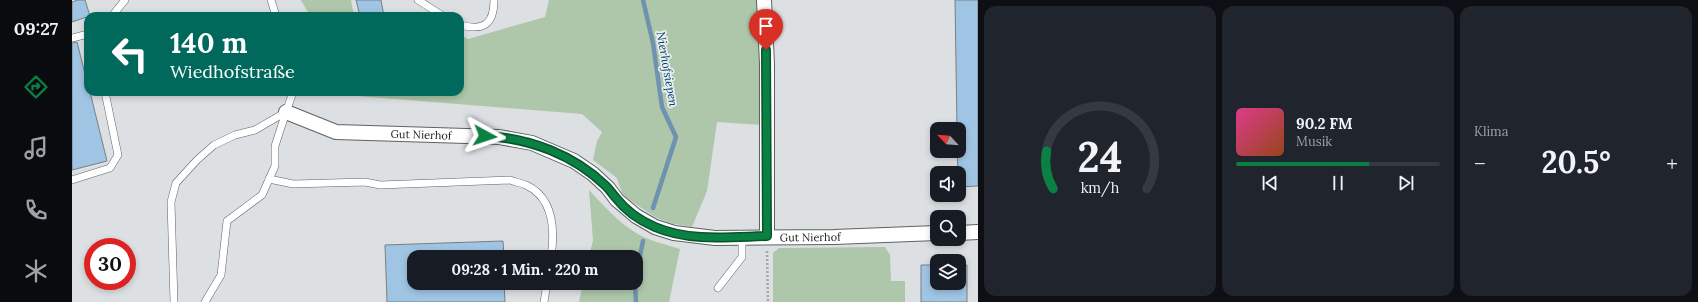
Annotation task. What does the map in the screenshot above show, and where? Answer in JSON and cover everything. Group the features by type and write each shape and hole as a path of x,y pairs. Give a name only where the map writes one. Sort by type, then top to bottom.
{"street":[{"path":"764,0 767,64 767,236"},
{"name":"Gut Nierhof","path":"286,112 336,132 499,137 532,143 574,161 603,183 617,200 636,216 655,227 674,234 696,237 834,237 930,233"},
{"path":"966,233 978,232"}],"lane":[{"path":"116,12 126,0"},
{"path":"271,0 275,12"},
{"path":"418,0 437,12"},
{"path":"464,26 477,28 488,22 492,15 494,0"},
{"path":"72,38 84,35"},
{"path":"72,180 110,168 118,155 106,96"},
{"path":"205,302 221,274 227,221 262,195 275,166 276,146 292,96"},
{"path":"174,302 170,202 176,183 197,160 214,145 235,134 255,130 286,112"},
{"path":"269,179 292,184 365,182 380,185 510,180 526,185 540,195 549,207 552,228 551,250"},
{"path":"718,288 742,257 742,237"},
{"path":"544,302 546,290"}],"path":[{"path":"767,236 768,302"}],"green space":[{"path":"301,0 351,0 353,12 308,12"},
{"path":"549,0 760,0 762,125 717,122 707,191 692,227 669,223 655,217 628,199 622,193 617,178 593,160 597,141 602,132 582,114 357,96 464,96 464,37 468,39 545,17"},
{"path":"589,190 617,219 629,229 641,236 680,249 669,302 579,302 582,290 643,290 643,250 591,250 593,240"},
{"path":"885,247 890,255 891,281 905,281 905,302 773,302 773,253 779,248"}],"building":[{"path":"85,0 89,12 84,12 84,18 72,22 72,2"},
{"path":"356,0 381,0 383,12 359,12"},
{"path":"955,0 978,0 978,186 966,187 966,166 958,166 957,158 966,158 966,122 957,122"},
{"path":"77,42 84,70 84,96 91,96 107,161 72,170 72,43"},
{"path":"503,241 504,250 407,250 407,290 504,290 505,302 387,302 385,245"},
{"path":"921,265 930,265 930,290 966,290 967,265 967,302 921,302"}],"waterway":[{"name":"Nierhofsiepen","path":"643,0 653,43 662,107 676,137 653,208"},
{"name":"Nierhofsiepen","path":"641,250 643,241"},
{"name":"Nierhofsiepen","path":"635,290 636,302"}],"route":[{"path":"485,136 532,143 554,151 574,161 593,174 608,188 617,200 636,216 655,227 674,234 715,238 767,236 766,50"}]}
